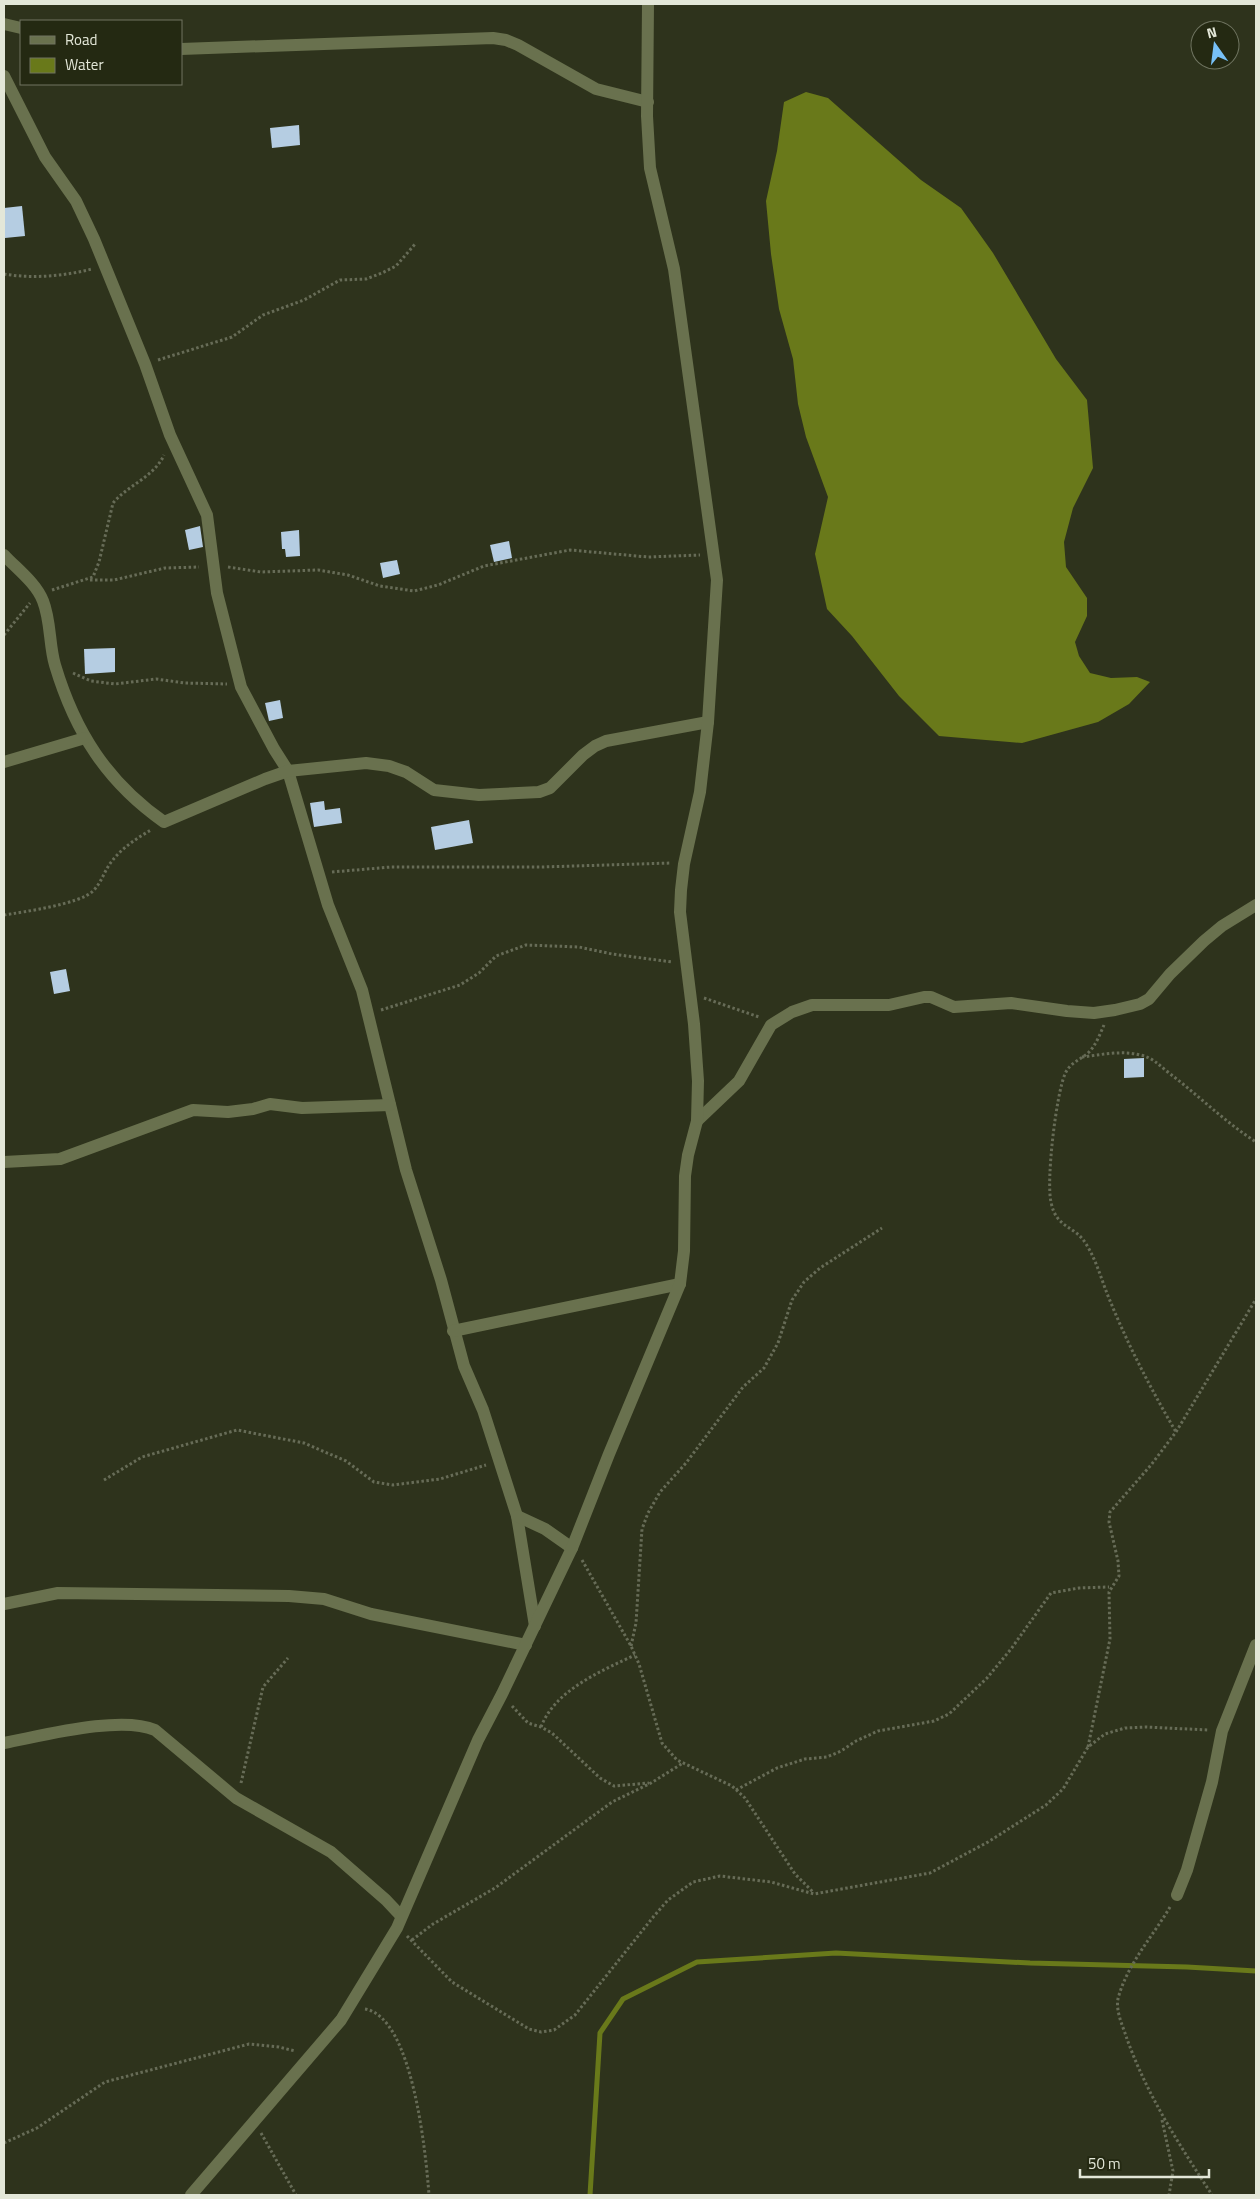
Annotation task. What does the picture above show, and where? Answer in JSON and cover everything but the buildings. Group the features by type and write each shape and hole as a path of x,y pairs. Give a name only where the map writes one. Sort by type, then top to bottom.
{"street":[{"path":"191,2195 341,2020 399,1922 478,1740 572,1548 608,1454 680,1284 684,1251 685,1176 688,1155 697,1121 696,1054 680,912 684,864 700,792 708,722 716,580 674,269 650,168 648,4"},
{"path":"4,24 20,28"},
{"path":"182,49 493,38 506,40 518,45 596,89 648,102"},
{"path":"4,76 45,156 76,201 145,364 170,435 207,515 217,593 241,687 274,750 288,771 330,912 353,965 368,1012 406,1170 441,1280 453,1331 464,1366 483,1410 517,1516 535,1626"},
{"path":"4,555 33,585 40,596 45,611 55,664 85,738 98,759 121,785 146,810 164,822 264,779 288,771 366,763 406,772 434,790 479,796 527,794 550,788 573,764 595,746 606,741 708,722"},
{"path":"4,762 85,738"},
{"path":"697,1121 739,1081 763,1036 777,1020 792,1012 812,1005 889,1005 924,997 931,997 954,1008 1011,1002 1067,1011 1094,1013 1115,1010 1140,1004 1149,999 1170,974 1204,941 1222,926 1256,905"},
{"path":"4,1162 60,1159 193,1110 228,1112 253,1109 270,1104 302,1108 390,1105"},
{"path":"453,1331 680,1284"},
{"path":"517,1516 545,1530 572,1548"},
{"path":"4,1604 58,1592 289,1596 324,1599 371,1614 526,1645"},
{"path":"1177,1895 1187,1870 1209,1791 1222,1731 1256,1645"},
{"path":"4,1743 106,1725 143,1724 155,1730 236,1798 331,1852 386,1900 399,1922"}],"path":[{"path":"145,364 232,337 263,316 309,298 340,280 366,279 382,273 399,263 416,243"},
{"path":"4,274 16,276 58,275 105,266"},
{"path":"90,580 93,578 99,562 113,503 119,496 155,469 163,458 170,435"},
{"path":"4,635 27,605 40,596 90,580 114,580 165,568 226,566 261,572 318,570 348,575 380,586 414,591 438,585 484,566 570,550 648,556 713,554"},
{"path":"55,664 91,681 115,684 156,678 185,683 225,683 241,687"},
{"path":"4,915 31,911 76,900 92,893 117,856 134,840 164,822"},
{"path":"317,868 331,872 390,867 684,864"},
{"path":"368,1012 395,1007 460,985 479,973 496,956 526,945 579,947 612,954 685,964"},
{"path":"689,992 759,1017 777,1020"},
{"path":"1115,1010 1089,1052 1072,1063 1065,1074 1058,1104 1050,1179 1050,1201 1056,1220 1084,1239 1096,1261 1114,1311 1155,1397 1176,1432"},
{"path":"1080,1057 1138,1054 1151,1058 1196,1093 1223,1118 1256,1142"},
{"path":"631,1646 636,1623 642,1530 648,1513 660,1492 686,1463 743,1387 764,1368 778,1343 792,1300 804,1282 820,1268 882,1228"},
{"path":"399,1922 412,1940 452,1982 530,2029 541,2032 554,2030 575,2015 668,1900 693,1882 720,1876 771,1882 814,1894 930,1873 988,1842 1046,1805 1063,1789 1088,1747 1110,1639 1108,1596 1110,1587 1119,1576 1120,1570 1109,1522 1110,1512 1151,1465 1176,1432 1256,1299"},
{"path":"104,1480 142,1457 237,1430 304,1443 346,1461 374,1482 393,1485 440,1479 480,1467 492,1460 497,1451"},
{"path":"572,1548 589,1572 631,1646 662,1743 677,1760 736,1790 745,1798 795,1874 814,1894"},
{"path":"736,1790 777,1768 805,1759 827,1756 841,1751 856,1741 878,1731 934,1721 949,1714 965,1701 993,1671 1011,1649 1050,1593 1079,1588 1110,1587"},
{"path":"541,1727 548,1712 586,1680 635,1655"},
{"path":"236,1798 249,1752 263,1687 288,1658"},
{"path":"502,1694 525,1721 552,1733 600,1778 614,1786 651,1783"},
{"path":"1088,1747 1105,1734 1125,1728 1170,1727 1222,1731"},
{"path":"412,1940 433,1924 495,1888 612,1802 651,1783 683,1763"},
{"path":"1177,1895 1139,1953 1118,1996 1119,2016 1138,2071 1161,2117 1212,2195"},
{"path":"349,2006 374,2010 386,2022 399,2044 417,2103 426,2155 429,2195"},
{"path":"4,2143 38,2128 105,2082 249,2044 279,2047 310,2056"},
{"path":"1161,2117 1173,2170 1169,2195"},
{"path":"254,2122 296,2195"}],"water":[{"path":"806,92 828,98 921,180 961,208 993,253 1056,359 1087,400 1093,468 1073,508 1064,542 1066,567 1087,598 1087,616 1075,642 1079,656 1090,673 1111,678 1137,677 1150,682 1129,704 1098,722 1022,743 939,736 899,696 852,636 827,609 815,554 828,497 806,437 798,404 793,359 779,309 766,201 777,151 784,102"}],"waterway":[{"path":"590,2195 600,2033 623,1999 697,1962 836,1953 1030,1963 1187,1967 1256,1971"}]}
